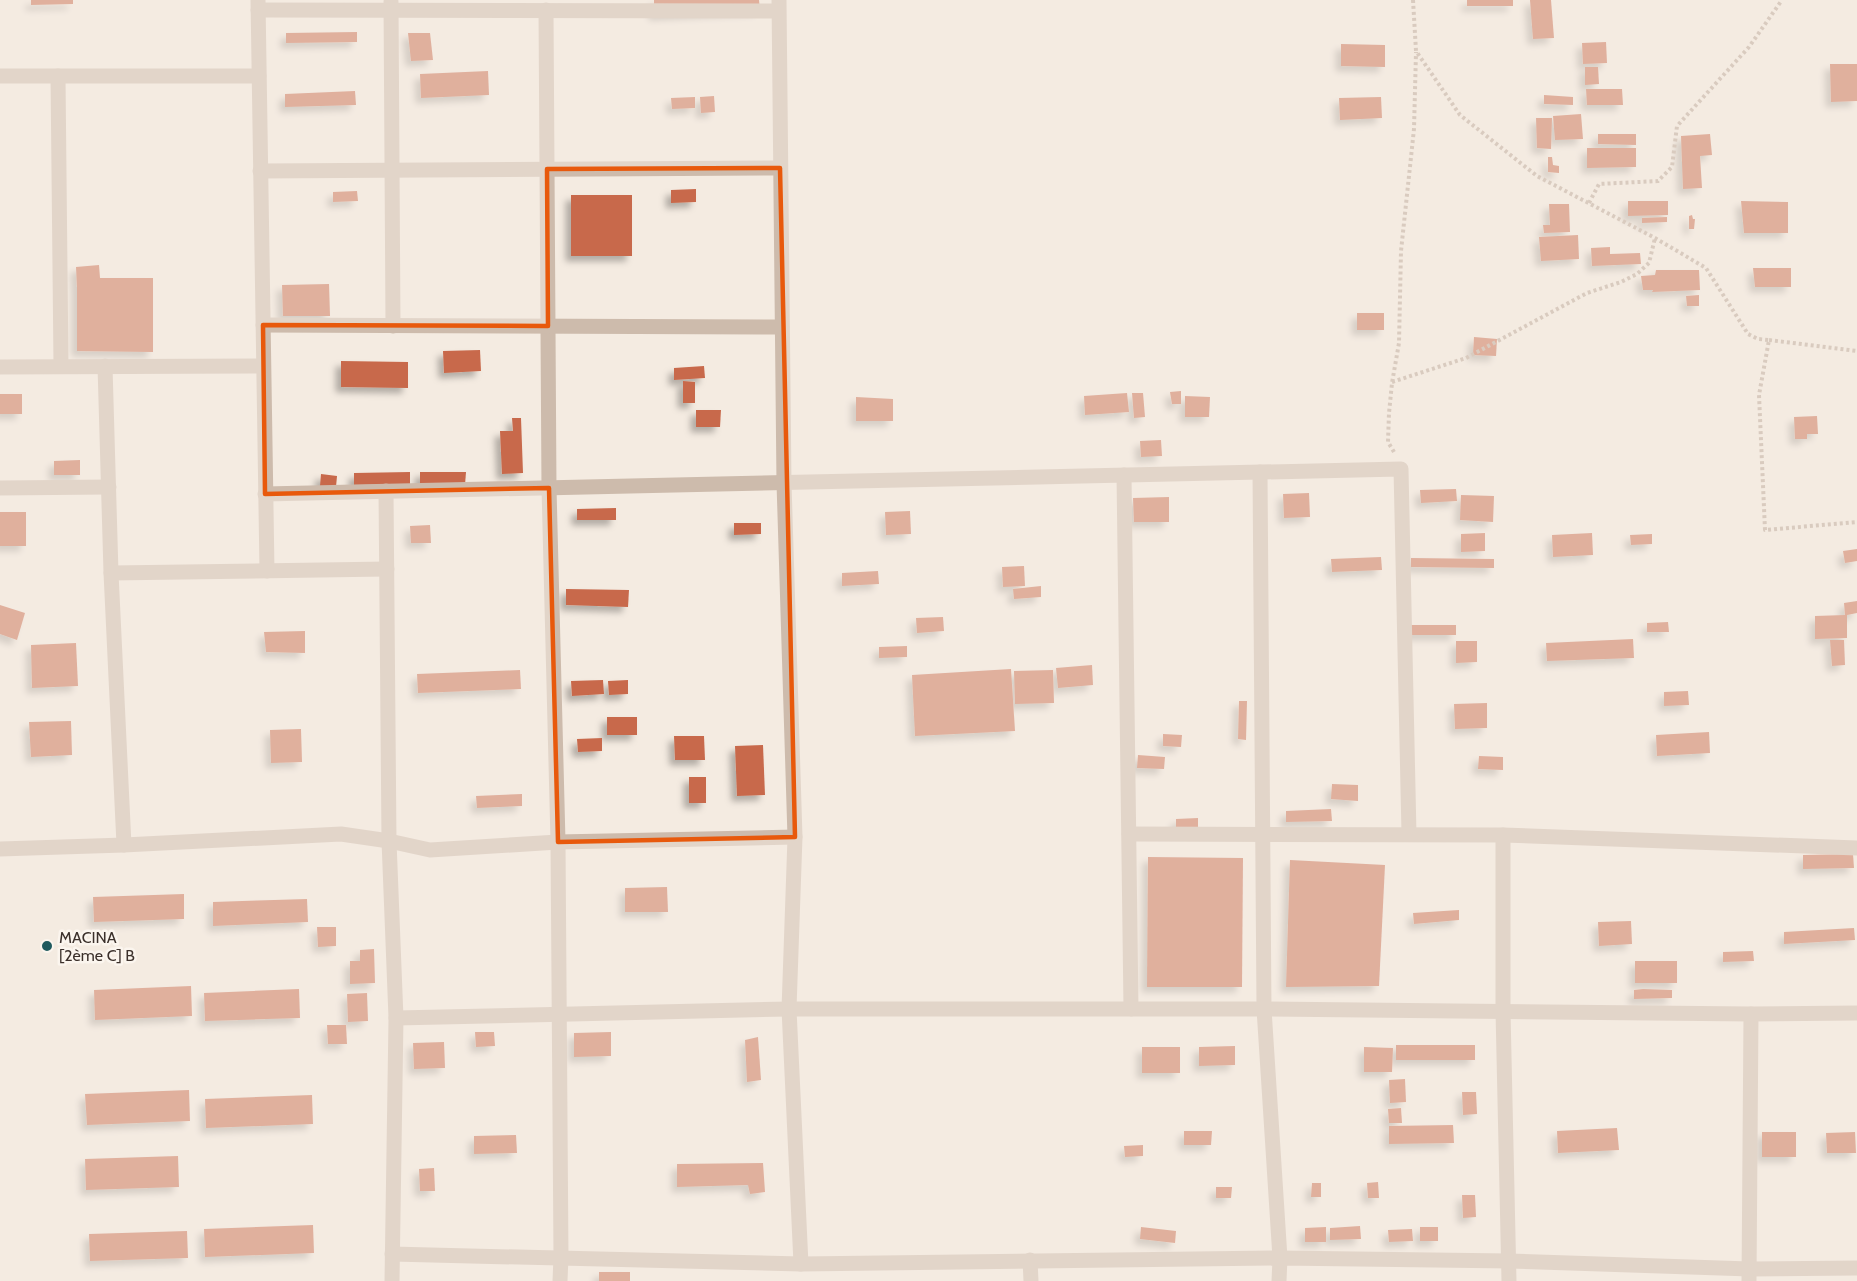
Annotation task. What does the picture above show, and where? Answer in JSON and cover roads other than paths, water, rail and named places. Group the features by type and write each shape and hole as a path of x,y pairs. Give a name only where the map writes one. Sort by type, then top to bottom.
{"street":[{"path":"267,571 258,5 391,5 546,10 778,6 784,483 795,837 789,1009 801,1264"},
{"path":"391,5 393,326"},
{"path":"546,10 549,488 560,1015 560,1281"},
{"path":"0,76 259,76"},
{"path":"58,76 61,366"},
{"path":"260,171 780,168"},
{"path":"263,325 782,327"},
{"path":"105,366 111,573 124,845"},
{"path":"0,367 263,366"},
{"path":"265,494 1401,469 1409,834"},
{"path":"1260,472 1264,1009 1280,1258 1279,1281"},
{"path":"1124,475 1131,1009"},
{"path":"0,488 109,487"},
{"path":"386,491 389,842 396,1018 392,1281"},
{"path":"111,573 387,569"},
{"path":"0,849 341,834 430,850 558,842 795,837"},
{"path":"1129,834 1503,835 1857,848"},
{"path":"1503,835 1503,1011 1509,1281"},
{"path":"396,1018 789,1009 1857,1013"},
{"path":"1750,1275 1751,1014"},
{"path":"392,1254 801,1264 1280,1258 1510,1261 1750,1275 1857,1268"},
{"path":"1030,1260 1031,1281"}],"place":[{"name":"MACINA [2ème C] B","path":"47,946"}]}
